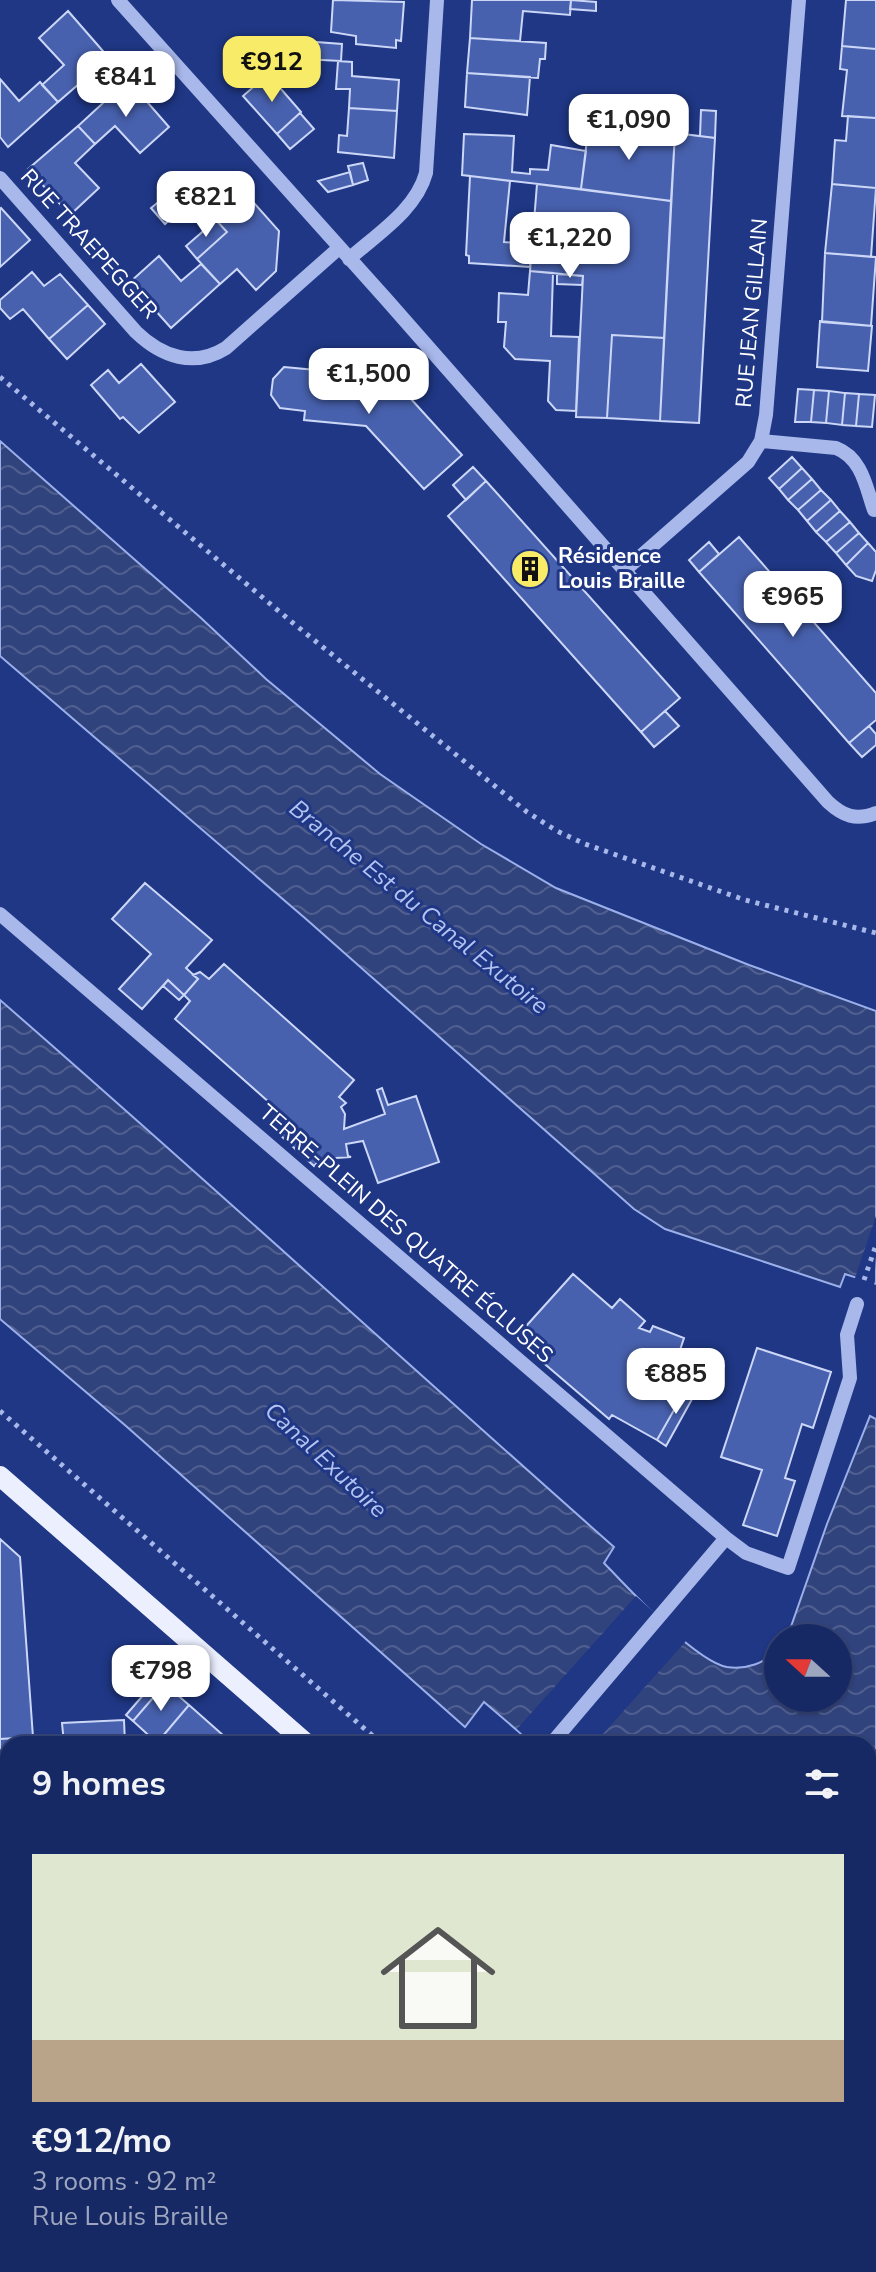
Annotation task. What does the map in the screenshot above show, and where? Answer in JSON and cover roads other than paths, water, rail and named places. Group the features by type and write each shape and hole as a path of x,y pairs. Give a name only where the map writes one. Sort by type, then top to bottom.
{"main road":[{"path":"0,1476 298,1736"}],"street":[{"path":"118,0 828,802 842,813 856,818 876,813"},
{"name":"RUE TRAEPEGGER","path":"0,178 136,332 157,349 180,358 215,355 405,209 423,186 437,0"},
{"name":"RUE JEAN GILLAIN","path":"625,570 738,471 761,441 766,415 799,0"},
{"path":"761,441 836,448 844,452 852,457 862,473 874,510"},
{"name":"TERRE-PLEIN DES QUATRE ÉCLUSES","path":"0,914 726,1538 746,1553 788,1568 850,1378 847,1335 857,1304"},
{"path":"558,1736 726,1538"}],"water":[{"name":"Branche Est du Canal Exutoire","path":"0,441 266,679 380,774 481,844 556,888 749,965 876,1011 876,1246 867,1255 876,1259 876,1284 845,1274 840,1287 665,1229 634,1209 306,919 0,656"},
{"name":"Canal Exutoire","path":"0,1000 614,1547 604,1563 680,1638 714,1662 727,1667 741,1667 764,1660 764,1712 852,1712 852,1624 792,1624 870,1416 876,1419 876,1736 524,1736 484,1702 465,1727 126,1426 0,1319"}],"place":[{"name":"Résidence Louis Braille","path":"530,569"}]}
